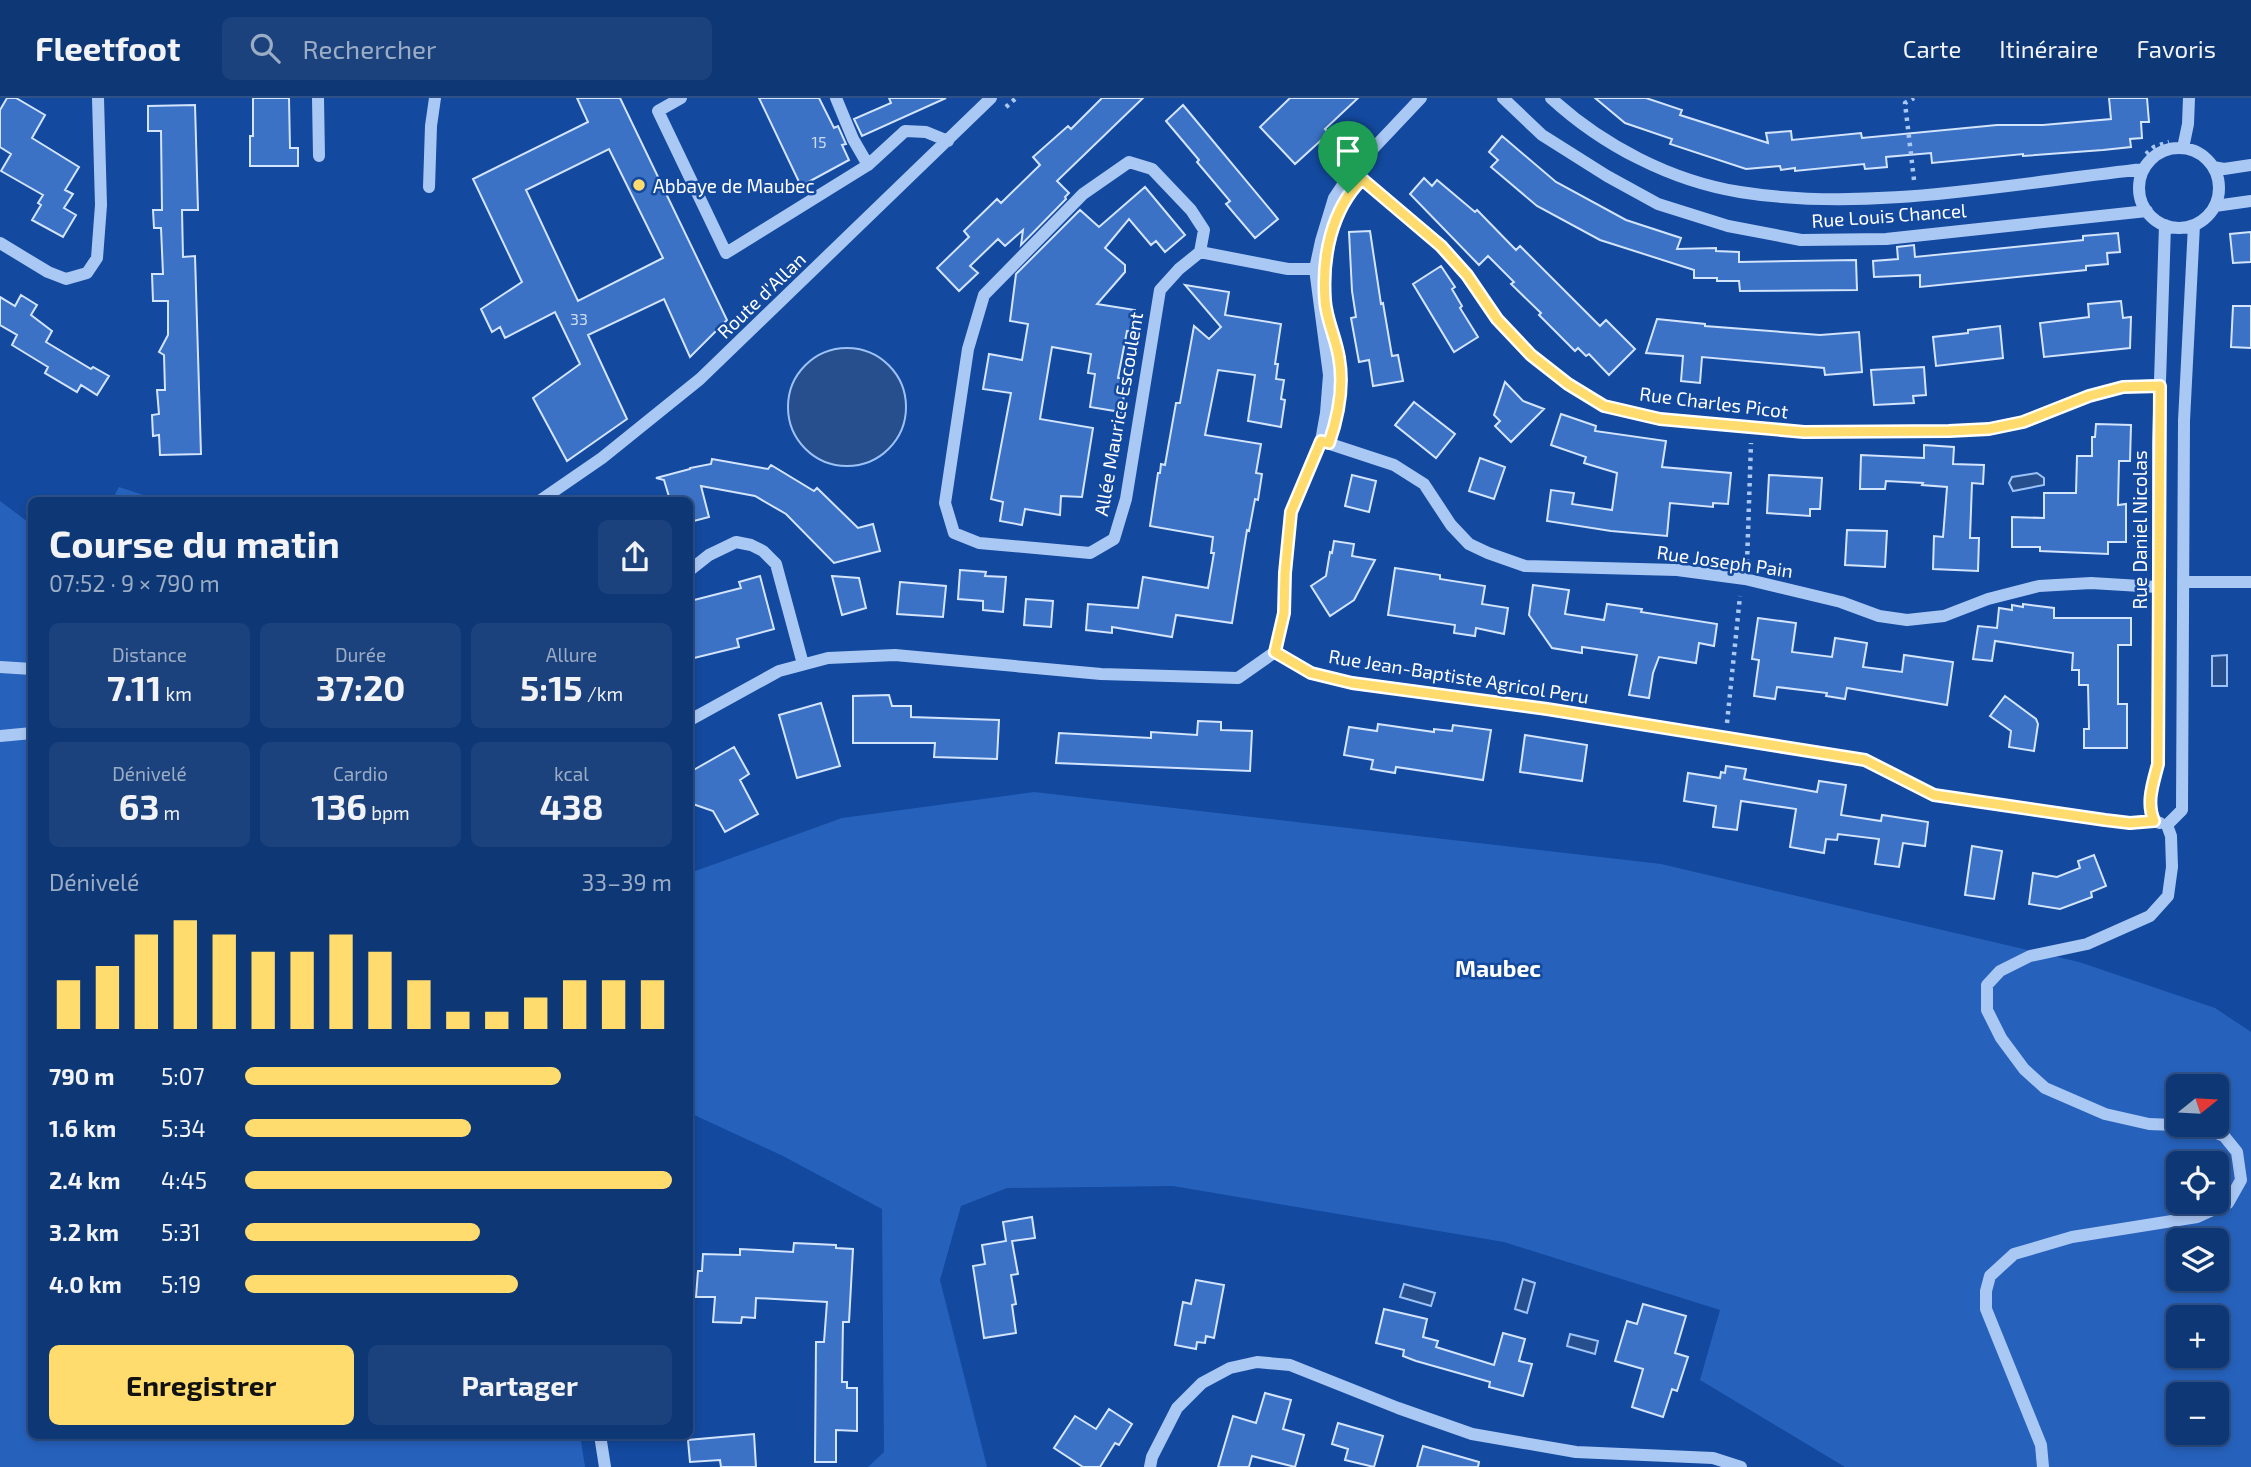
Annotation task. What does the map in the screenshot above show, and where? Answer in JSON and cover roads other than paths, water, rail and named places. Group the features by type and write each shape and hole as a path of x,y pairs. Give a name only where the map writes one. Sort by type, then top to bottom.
{"street":[{"path":"0,243 48,272 66,279 87,273 97,258 100,205 98,98"},
{"path":"318,98 319,156"},
{"path":"429,187 431,126 435,98"},
{"path":"681,98 658,110 726,253 868,165 905,131 926,132 948,141"},
{"path":"836,98 853,139 868,165"},
{"name":"Route d'Allan","path":"545,497 602,458 700,379 991,98"},
{"path":"693,718 779,671 828,657 895,654 1101,674 1238,678 1275,652 1284,613 1291,512 1321,441 1329,375 1315,269 1334,198 1352,171 1421,98"},
{"name":"Rue Louis Chancel","path":"1503,98 1542,135 1658,204 1728,226 1801,240 1886,239 2147,211"},
{"name":"Rue Louis Chancel","path":"1551,98 1575,120 1613,145 1668,171 1738,192 1795,197 1868,198 1916,195 1974,191 2140,166"},
{"path":"2184,144 2189,98"},
{"path":"2184,144 2204,156 2213,167 2220,185 2215,206 2202,221 2194,225 2184,228 2165,225 2147,211 2140,191 2140,166 2160,152 2184,144"},
{"name":"Allée Maurice Escoulent","path":"1129,162 1152,169 1191,210 1204,230 1200,252 1179,269 1160,290 1126,499 1114,539 1090,552 979,543 954,533 945,503 968,349 984,295 1083,194 1129,162"},
{"path":"2213,167 2224,169 2251,165"},
{"name":"Rue Charles Picot","path":"1352,171 1441,246 1467,275 1497,319 1531,355 1568,384 1604,406 1660,419 1804,432 1949,431 1989,429 2023,422 2089,396 2123,387 2160,386"},
{"path":"2215,206 2251,201"},
{"name":"Rue Daniel Nicolas","path":"2160,823 2150,811 2150,796 2158,764 2157,587 2165,225"},
{"path":"2043,1467 2041,1445 1986,1309 1986,1291 1990,1276 2014,1254 2072,1237 2197,1217 2228,1203 2241,1180 2237,1152 2224,1136 2199,1126 2149,1124 2105,1114 2045,1088 2024,1069 2001,1038 1987,1010 1987,985 2000,971 2030,957 2087,944 2150,916 2168,896 2172,867 2171,836 2160,823 2182,810 2184,421 2194,225"},
{"path":"1200,252 1288,269 1315,269"},
{"name":"Rue Joseph Pain","path":"1321,441 1394,465 1424,484 1451,526 1469,544 1525,566 1677,570 1731,577 1795,589 1879,616 1907,620 1944,616 1988,599 2039,586 2091,583 2157,587"},
{"path":"693,568 709,555 736,542 763,551 776,564 803,664"},
{"path":"2183,582 2251,582"},
{"name":"Rue Jean-Baptiste Agricol Peru","path":"1275,652 1311,673 1352,683 1547,709 1865,760 1934,795 2105,820 2160,823"},
{"path":"0,667 28,669"},
{"path":"0,736 28,733"},
{"path":"1150,1467 1152,1457 1177,1408 1202,1383 1230,1368 1257,1362 1290,1364 1398,1408 1472,1434 1576,1452 1713,1458 1741,1467"},
{"path":"601,1439 605,1467"}],"place":[{"name":"Abbaye de Maubec","path":"639,185"}],"district":[{"name":"Maubec","path":"1498,968"}]}
